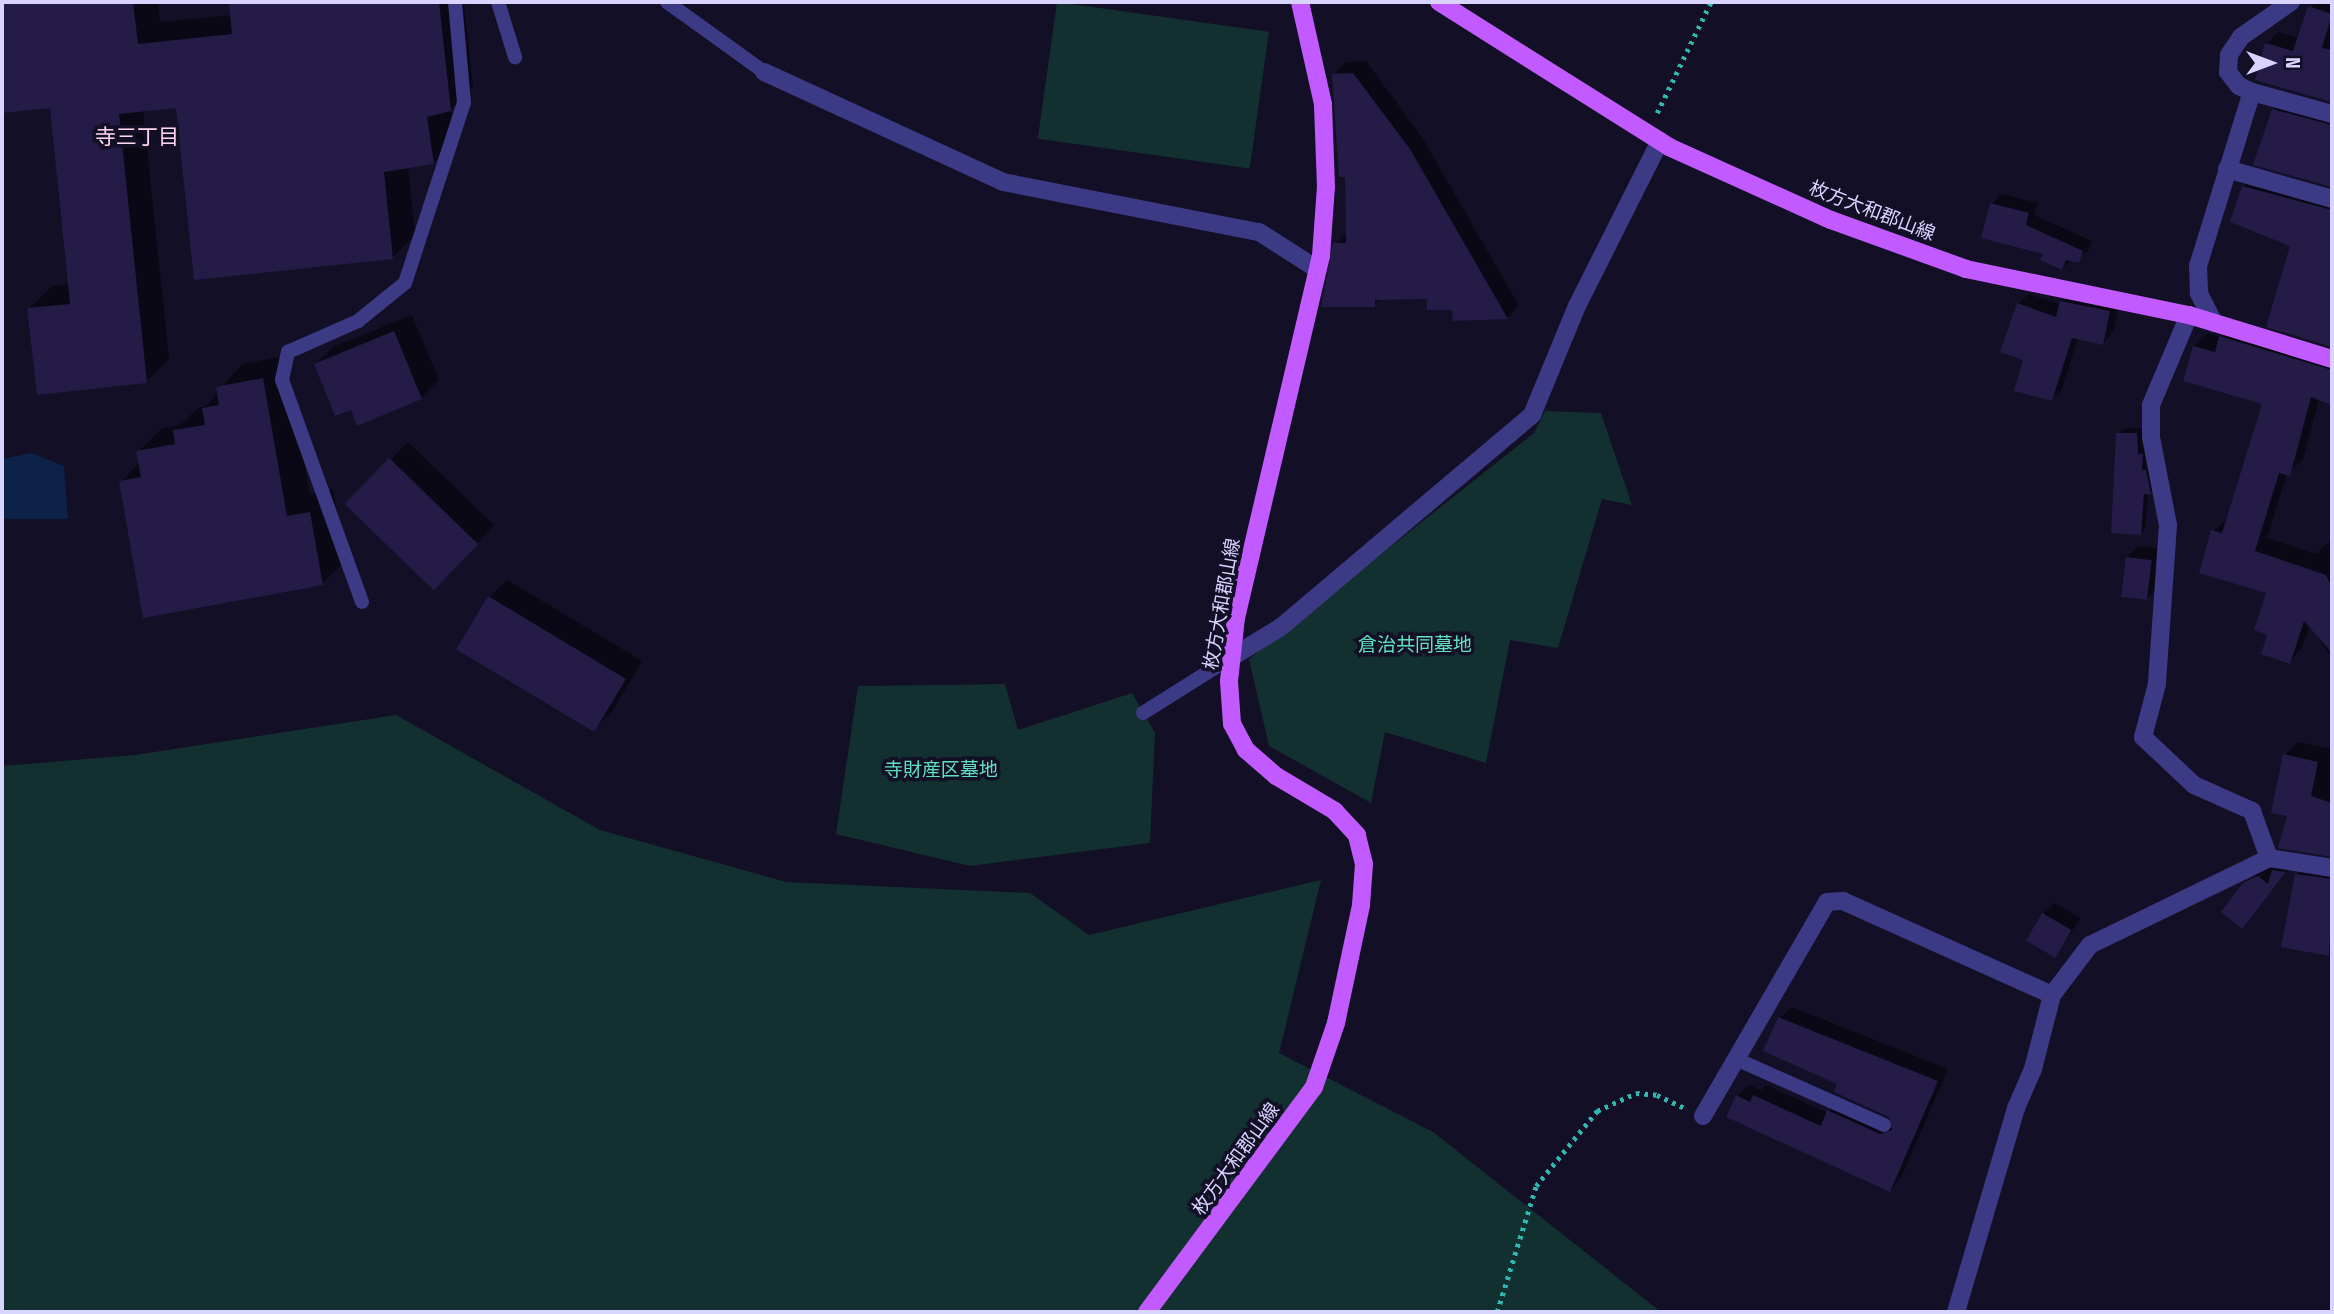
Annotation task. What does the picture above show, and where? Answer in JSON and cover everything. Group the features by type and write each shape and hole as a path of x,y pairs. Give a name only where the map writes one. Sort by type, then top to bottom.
{"main road":[{"name":"枚方大和郡山線","path":"1147,1312 1314,1087 1336,1023 1361,905 1364,864 1357,835 1335,811 1276,776 1247,750 1232,724 1232,657 1236,618 1317,269 1326,187 1323,104 1300,2"},
{"name":"枚方大和郡山線","path":"1439,2 1654,137 1831,220 1966,269 2189,315 2332,359"}],"street":[{"path":"2291,2 2241,37 2229,55 2228,72 2239,86 2252,92 2332,114"},
{"path":"764,72 1003,182 1259,232 1317,269"},
{"path":"2214,323 2199,293 2198,266 2252,92"},
{"path":"1232,657 1280,627 1532,415 1577,306 1654,137"},
{"path":"2227,169 2332,199"},
{"path":"2189,315 2151,405 2151,437 2168,525 2157,684 2143,737 2194,785 2252,811 2269,858"},
{"path":"1956,1312 2016,1108 2033,1069 2052,995 2090,945 2269,858 2332,868"},
{"path":"1703,1116 1827,902 1843,901 2052,995"}],"lane":[{"path":"362,602 282,380 288,352 358,321 405,283 464,103 455,2"},
{"path":"498,2 515,57"},
{"path":"667,2 764,72"},
{"path":"1143,713 1232,657"},
{"path":"1736,1059 1884,1125"}],"path":[{"path":"1654,137 1711,2"},
{"path":"1497,1312 1536,1186 1597,1111 1636,1093 1657,1095 1703,1116"}],"green space":[{"path":"1057,2 1269,32 1250,168 1038,139"},
{"name":"倉治共同墓地","path":"1545,411 1601,413 1632,505 1602,499 1558,648 1510,640 1486,763 1385,732 1371,803 1269,746 1249,659 1534,433"},
{"name":"寺財産区墓地","path":"1005,684 1018,730 1132,693 1155,733 1150,843 970,866 836,834 858,686"},
{"path":"396,715 600,830 786,882 1030,893 1089,935 1321,880 1279,1053 1433,1132 1661,1312 2,1312 2,766 135,755"}],"water":[{"path":"31,453 64,466 68,519 2,519 2,459"}],"building":[{"path":"2,2 133,2 138,44 232,34 229,2 439,2 451,111 427,117 434,164 384,172 393,259 194,280 176,108 119,114 147,383 37,395 27,308 70,304 50,108 2,113"},
{"path":"2308,6 2332,14 2322,48 2332,50 2332,102 2255,80 2265,43 2293,51"},
{"path":"1353,73 1410,149 1508,319 1453,321 1452,310 1427,310 1427,299 1375,300 1375,307 1321,307 1333,243 1346,243 1345,177 1339,177 1332,74"},
{"path":"2272,109 2332,125 2332,187 2253,165"},
{"path":"2242,186 2332,210 2332,347 2266,327 2290,246 2230,222"},
{"path":"1990,203 2029,213 2026,225 2083,251 2079,263 2066,260 2062,270 2040,260 2043,254 1981,238"},
{"path":"2060,301 2110,311 2103,345 2072,338 2052,401 2014,391 2023,360 2000,352 2017,303 2056,317"},
{"path":"394,331 422,399 357,426 351,410 335,416 314,364"},
{"path":"2219,336 2332,370 2332,405 2311,397 2290,476 2279,473 2255,551 2326,575 2332,588 2332,653 2304,621 2290,664 2261,654 2267,635 2254,630 2266,593 2199,573 2211,530 2222,533 2262,404 2183,381 2193,346 2215,352"},
{"path":"263,378 287,516 310,512 323,585 143,618 119,481 141,477 136,451 175,444 173,430 205,425 202,408 219,405 216,387"},
{"path":"2116,433 2137,433 2138,454 2143,454 2142,470 2146,470 2151,495 2144,494 2141,535 2111,533"},
{"path":"389,458 478,544 434,590 345,504"},
{"path":"2126,557 2152,560 2147,600 2121,597"},
{"path":"488,596 626,679 594,732 456,649"},
{"path":"2283,754 2318,762 2311,796 2332,803 2332,857 2278,848 2287,816 2271,813"},
{"path":"2272,870 2286,872 2242,929 2221,912 2243,883 2258,876 2268,884"},
{"path":"2295,874 2332,879 2329,956 2281,947"},
{"path":"2042,913 2071,930 2055,958 2026,941"},
{"path":"1778,1017 1938,1081 1890,1192 1726,1117 1736,1095 1750,1102 1753,1095 1821,1126 1827,1110 1880,1134 1892,1130 1889,1117 1834,1092 1837,1084 1763,1051"}],"district":[{"name":"寺三丁目","path":"137,137"}]}
